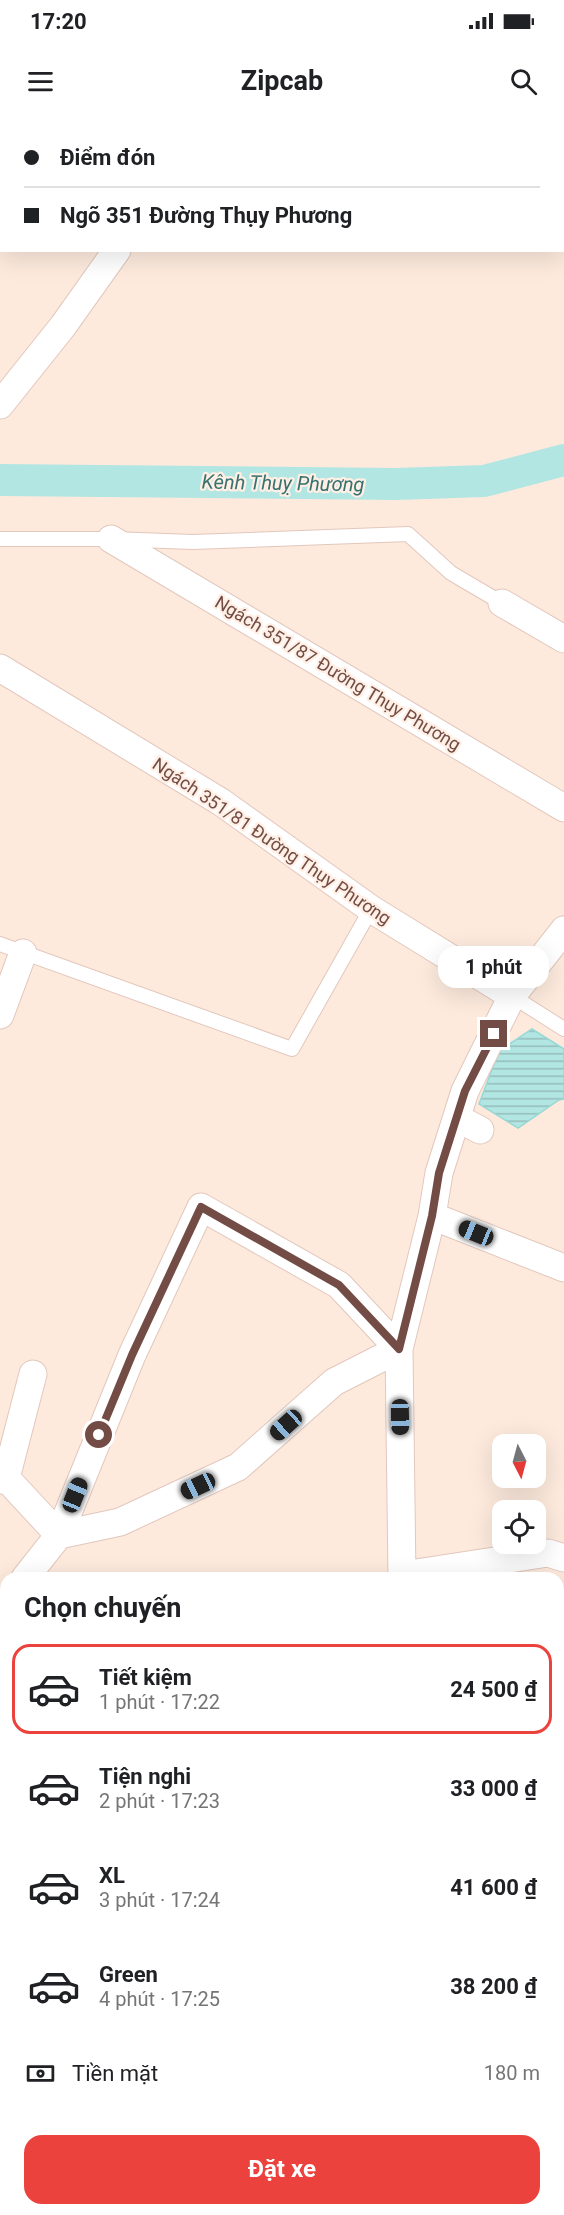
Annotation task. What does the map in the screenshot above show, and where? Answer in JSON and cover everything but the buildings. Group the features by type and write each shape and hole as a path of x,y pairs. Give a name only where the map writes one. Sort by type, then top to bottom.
{"street":[{"path":"0,405 63,326 116,252"},
{"name":"Ngách 351/87 Đường Thụy Phương","path":"111,539 564,808"},
{"path":"502,603 564,639"},
{"name":"Ngách 351/81 Đường Thụy Phương","path":"0,668 221,802 371,909 512,996"},
{"path":"402,1572 399,1349 432,1216 439,1173 465,1091 512,996 564,930"},
{"path":"0,1015 12,949"},
{"path":"457,1118 480,1130"},
{"path":"30,1572 59,1535 132,1355 201,1207 339,1285 399,1349"},
{"path":"432,1216 564,1268"},
{"path":"59,1535 120,1522 238,1467 334,1382 399,1349"},
{"path":"33,1374 3,1479 59,1535"},
{"path":"434,1572 548,1554 564,1558"}],"lane":[{"path":"0,539 192,542 408,534 451,573 502,603"},
{"path":"12,949 292,1049 371,909"},
{"path":"512,996 564,1029"}],"water":[{"path":"532,1029 564,1049 564,1099 559,1100 518,1128 479,1104 499,1051"}],"waterway":[{"name":"Kênh Thuỵ Phương","path":"0,480 396,484 484,481 564,460"}],"route":[{"path":"99,1435 132,1355 201,1207 339,1285 399,1349 432,1216 439,1173 465,1091 494,1034"}]}
